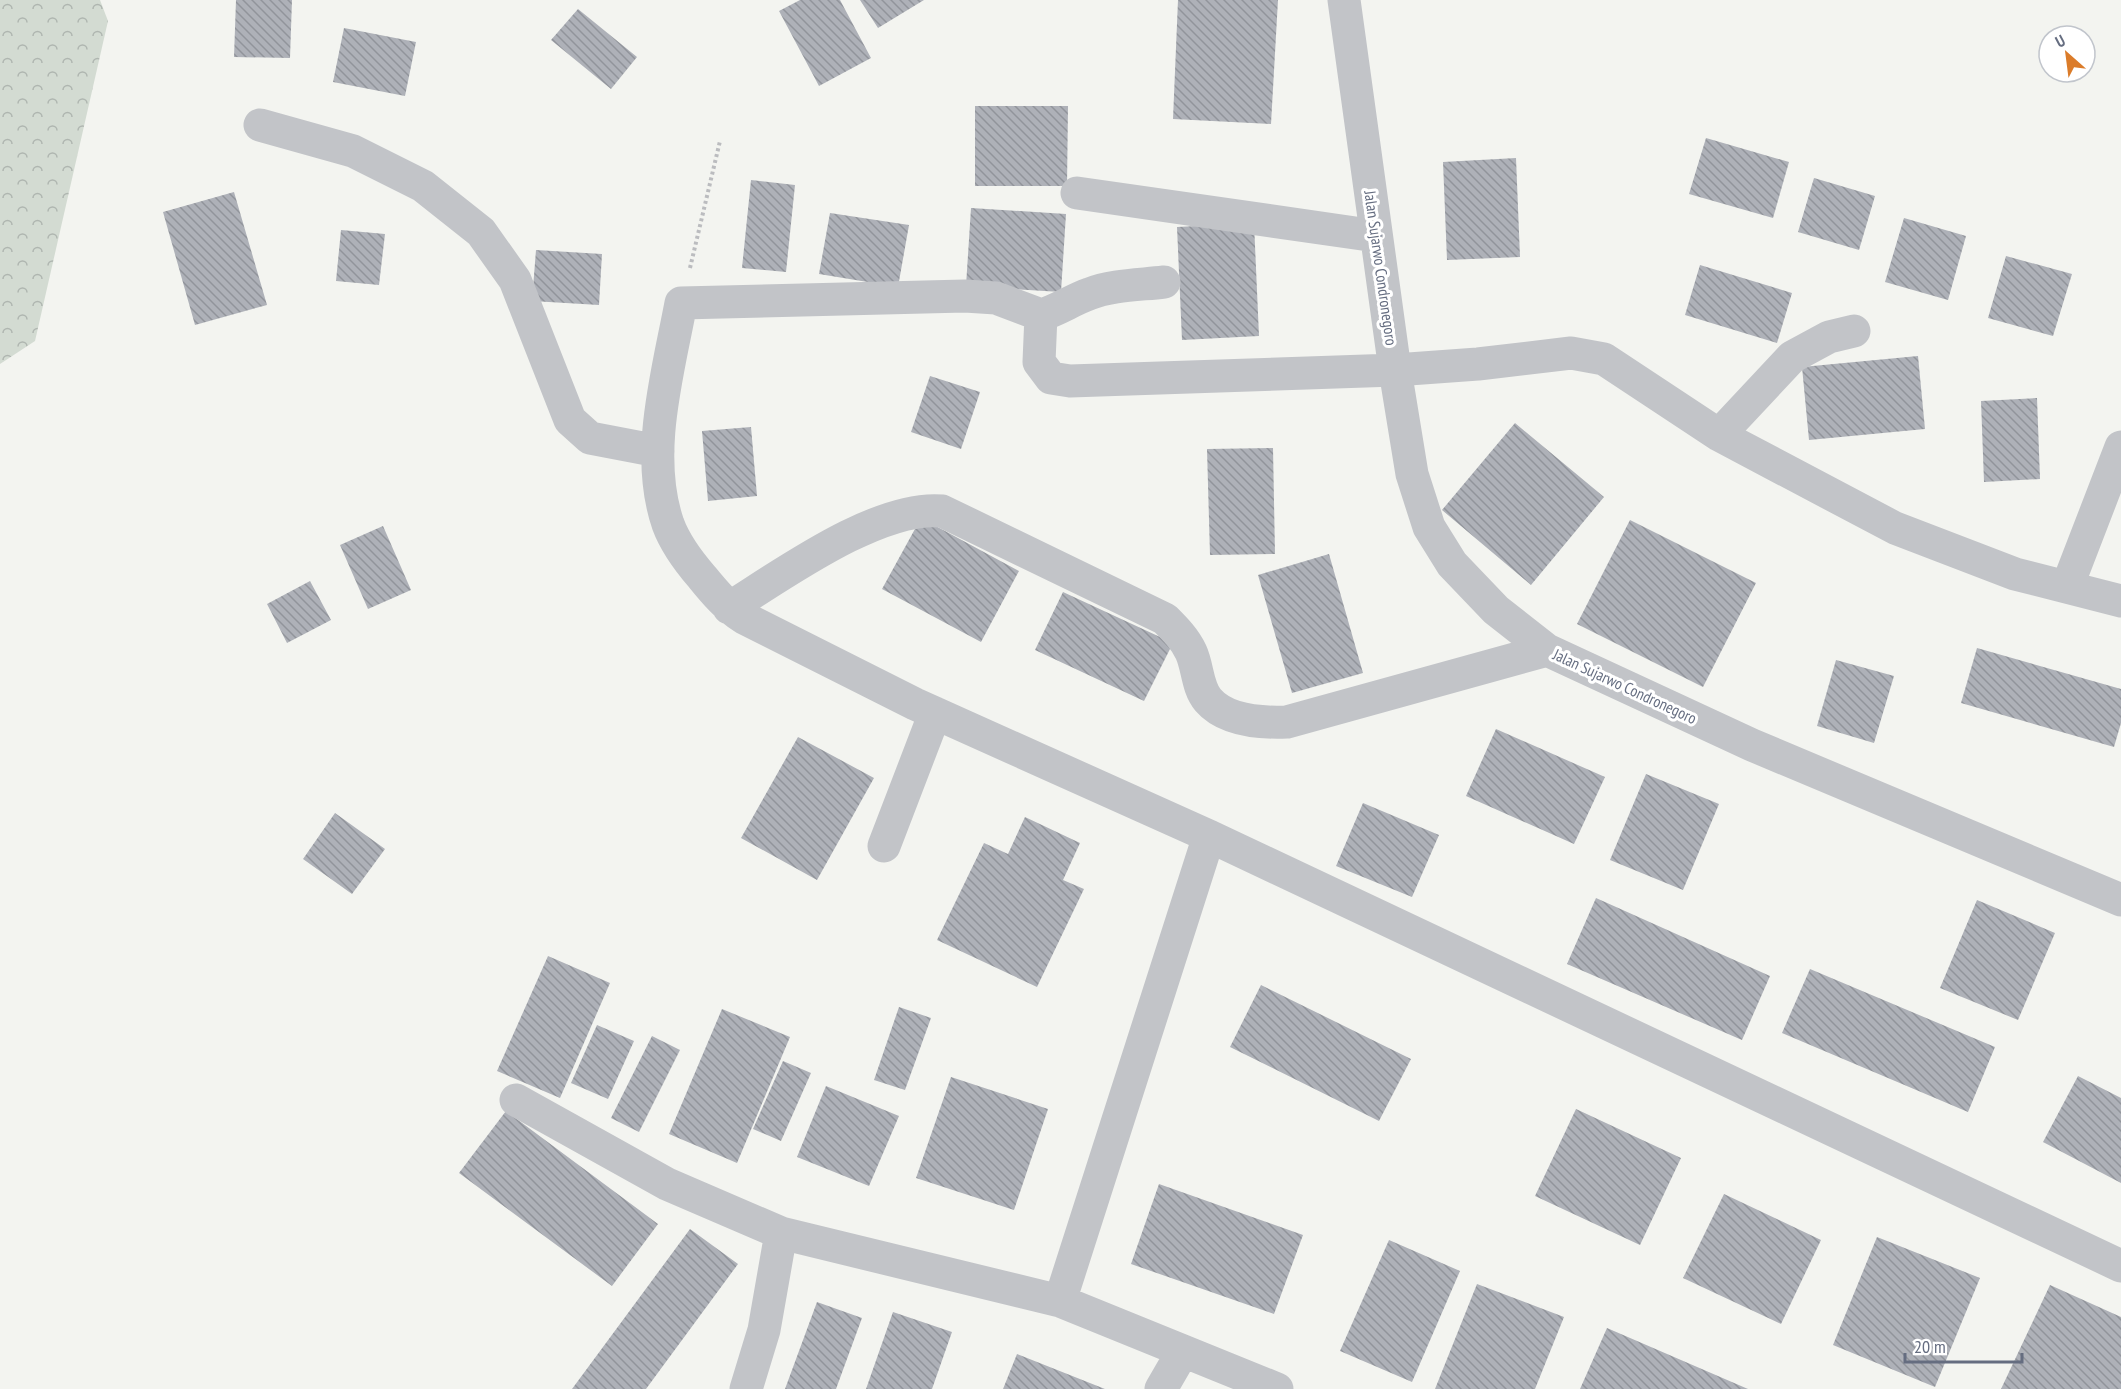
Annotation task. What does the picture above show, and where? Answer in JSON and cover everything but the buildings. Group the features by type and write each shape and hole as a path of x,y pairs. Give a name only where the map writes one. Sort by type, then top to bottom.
{"street":[{"name":"Jalan Sujarwo Condronegoro","path":"1344,0 1395,370 1412,474 1429,527 1452,564 1496,610 1547,650 1752,745 2121,900"},
{"path":"260,125 363,156 423,186 481,232 515,280 570,420 591,438 658,451"},
{"path":"1077,193 1376,236"},
{"path":"1164,282 1116,287 1088,294 1058,310 1041,315 996,298 965,296 681,303 663,402 658,451 661,495 668,525 688,561 729,608 935,713 1209,836 2121,1266"},
{"path":"1041,315 1039,362 1052,378 1070,381 1395,370 1478,364 1571,353 1604,359 1719,435 1894,528 2015,574 2121,601"},
{"path":"1719,435 1792,357 1830,337 1854,332"},
{"path":"2067,587 2121,447"},
{"path":"729,608 820,552 862,530 928,510 942,511 1165,620 1181,635 1192,653 1198,678 1209,701 1235,717 1260,723 1287,722 1547,650"},
{"path":"884,846 935,713"},
{"path":"1060,1301 1209,836"},
{"path":"516,1100 667,1184 781,1233 1060,1301 1277,1389"},
{"path":"746,1389 764,1330 781,1233"},
{"path":"1161,1389 1183,1351"}],"path":[{"path":"681,303 720,141"}],"green space":[{"path":"0,0 100,0 108,21 35,341 0,364"}]}
